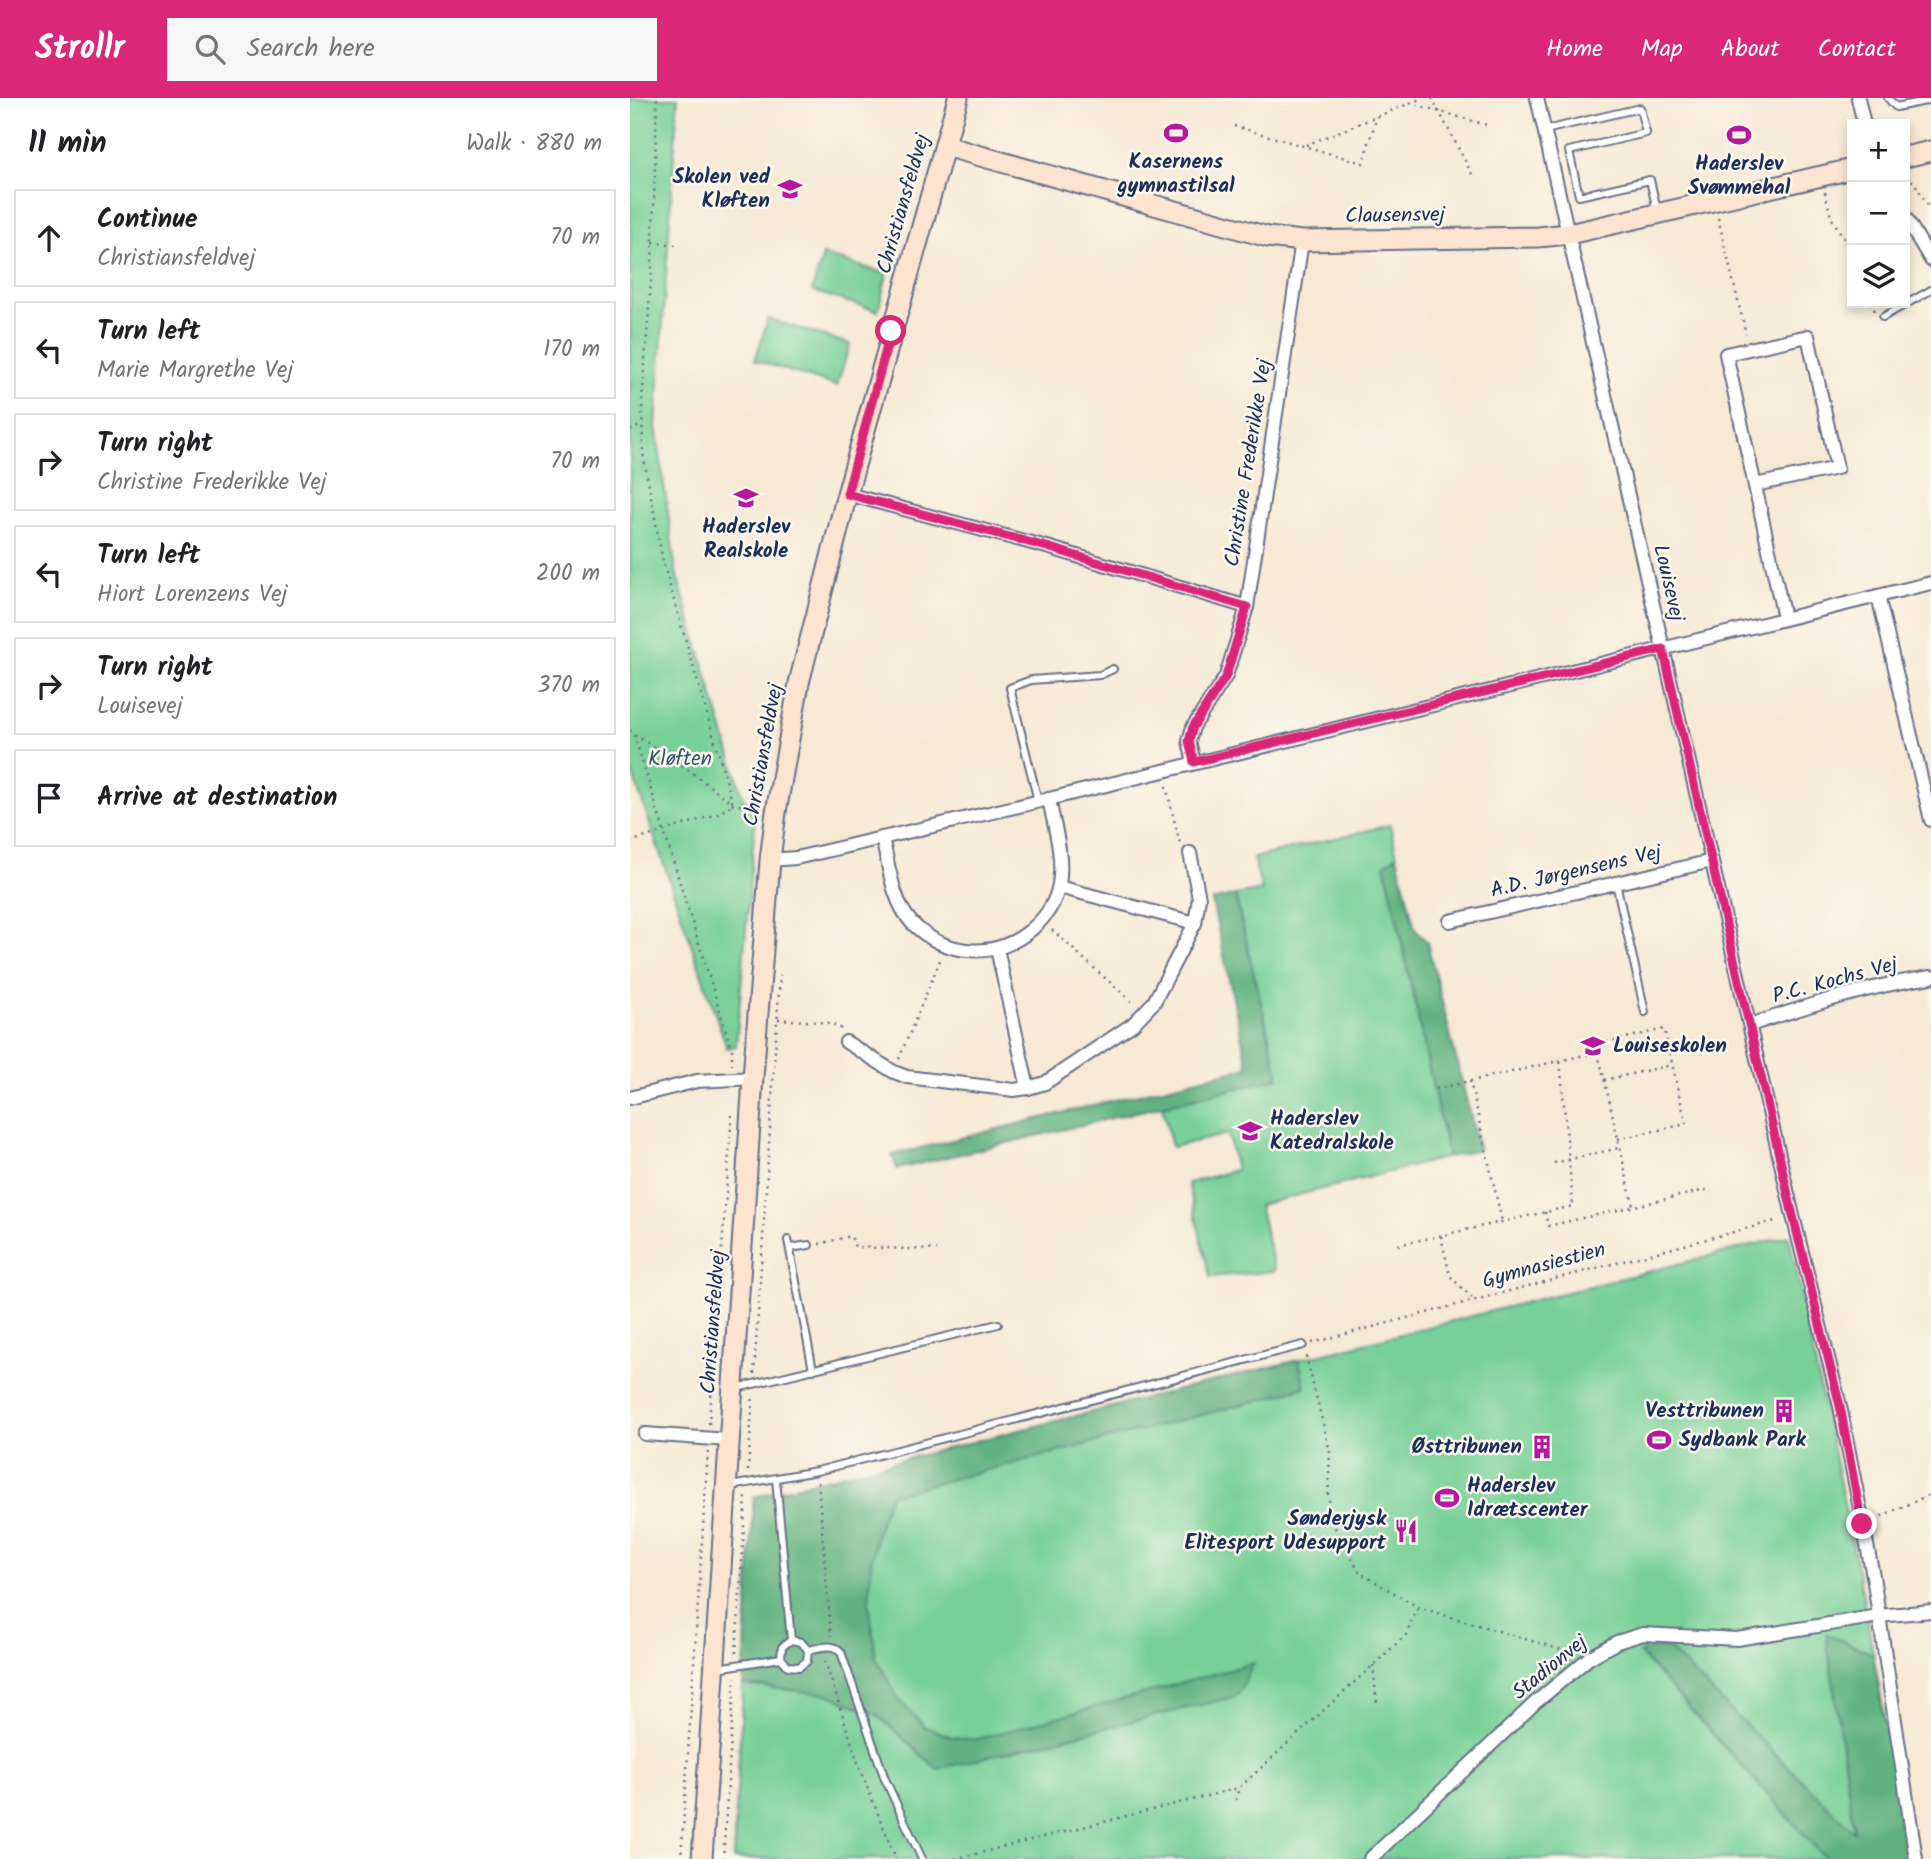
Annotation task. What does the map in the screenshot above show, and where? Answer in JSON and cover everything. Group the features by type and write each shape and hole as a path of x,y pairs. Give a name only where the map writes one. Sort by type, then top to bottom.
{"street":[{"name":"Christiansfeldvej","path":"702,1859 753,1078 776,812 799,683 847,494 958,98"},
{"name":"Louisevej","path":"1537,98 1793,1216 1840,1406 1879,1616 1916,1859"},
{"path":"1858,98 1863,119"},
{"name":"Clausensvej","path":"945,146 1268,237 1301,241 1538,237 1569,234 1847,170"},
{"path":"1910,156 1931,151"},
{"path":"1910,225 1931,260"},
{"name":"Christine Frederikke Vej","path":"1194,762 1189,741 1193,727 1226,676 1247,607 1301,241"},
{"path":"1755,485 1837,468 1808,336 1726,354 1784,618"},
{"path":"847,494 1047,547 1247,607"},
{"path":"770,860 796,858 1044,800 1931,583"},
{"path":"1878,596 1931,820"},
{"path":"882,838 898,900 910,921 928,937 946,946 973,952 997,949 1019,940 1041,921 1051,908 1059,887 1061,864 1044,800"},
{"path":"845,1042 907,1077 1014,1090 1045,1083 1133,1024 1154,1002 1195,923 1199,898 1190,853"},
{"name":"A.D. Jørgensens Vej","path":"1450,921 1712,861"},
{"path":"1059,887 1195,923"},
{"path":"997,949 1028,1088"},
{"name":"P.C. Kochs Vej","path":"1750,1025 1839,996 1931,977"},
{"path":"630,1098 697,1081 753,1078"},
{"path":"645,1434 729,1440"},
{"name":"Stadionvej","path":"1370,1859 1536,1702 1589,1658 1617,1642 1643,1634 1737,1639 1879,1616 1931,1611"}],"lane":[{"path":"1888,98 1896,107 1931,100"},
{"path":"1545,130 1640,108 1646,133 1569,151 1580,196 1650,180 1658,214"},
{"path":"1883,317 1931,290"},
{"path":"1044,800 1010,688 1031,680 1100,675 1113,669"},
{"path":"1616,883 1645,1012"},
{"path":"809,1245 789,1244 813,1370"},
{"path":"732,1389 998,1324"},
{"path":"726,1486 817,1471 1303,1345"},
{"path":"776,1479 790,1640"},
{"path":"790,1640 801,1642 808,1650 807,1661 799,1667 788,1666 781,1658 782,1647 790,1640"},
{"path":"808,1650 832,1646 841,1652 885,1779 922,1859"},
{"path":"714,1669 781,1658"}],"path":[{"path":"657,98 653,242 642,425 643,453 663,562 733,804"},
{"path":"1303,146 1423,98"},
{"path":"1432,98 1473,176"},
{"path":"1410,103 1487,125"},
{"path":"1234,126 1363,163 1377,116"},
{"path":"1822,176 1831,216 1848,245"},
{"path":"1910,180 1931,211"},
{"path":"1713,201 1749,349"},
{"path":"653,242 676,245"},
{"path":"630,430 642,425"},
{"path":"630,730 674,759 733,804 776,812"},
{"path":"634,735 732,1050 732,1079"},
{"path":"1162,771 1180,845 1190,853"},
{"path":"630,842 718,814 733,804"},
{"path":"1041,921 1144,1013"},
{"path":"894,1072 946,946"},
{"path":"723,1859 781,969"},
{"path":"778,1019 831,1023 842,1029 845,1042"},
{"path":"1618,1139 1686,1124 1664,1029 1596,1045 1633,1206"},
{"path":"1669,1048 1700,1042"},
{"path":"1436,1088 1598,1052"},
{"path":"1398,1245 1573,1206 1560,1060"},
{"path":"1604,1080 1672,1065"},
{"path":"1470,1081 1502,1222"},
{"path":"681,1859 731,1116 736,1106"},
{"path":"1555,1163 1620,1148"},
{"path":"1545,1212 1548,1226 1710,1189"},
{"name":"Gymnasiestien","path":"1303,1345 1793,1216"},
{"path":"809,1245 851,1236 855,1247 937,1250"},
{"path":"1441,1236 1450,1276 1474,1300"},
{"path":"1303,1345 1330,1452 1328,1496 1336,1531 1360,1573 1418,1607 1589,1658"},
{"path":"817,1471 832,1646"},
{"path":"1862,1524 1931,1494"},
{"path":"956,1859 1239,1788 1406,1635 1418,1607"},
{"path":"825,1661 860,1769 896,1859"},
{"path":"1373,1665 1377,1704"},
{"path":"1236,1800 1239,1788"}],"green space":[{"name":"Kløften","path":"630,98 678,98 656,425 676,572 744,801 757,800 736,1046 727,1048 630,766"},
{"path":"823,255 887,274 878,311 812,291"},
{"path":"768,319 850,344 837,386 755,360"},
{"path":"1390,825 1397,856 1385,864 1448,1157 1259,1205 1275,1271 1210,1277 1188,1183 1236,1170 1228,1134 1172,1147 1162,1106 1279,1078 1235,895 1262,890 1253,858"},
{"path":"1397,856 1415,929 1427,942 1479,1150 1448,1157 1385,864"},
{"path":"1235,895 1279,1078 897,1169 892,1155 1248,1067 1212,901"},
{"path":"1789,1236 1863,1595 1909,1859 733,1859 754,1497"},
{"path":"1299,1360 1305,1387 890,1495 877,1532 871,1564 869,1603 876,1658 899,1700 925,1727 949,1736 974,1740 1254,1663 1237,1696 937,1769 876,1714 827,1694 743,1685 754,1497"},
{"path":"1826,1634 1873,1654 1909,1859 1826,1859 1639,1653 1666,1646 1854,1832"}],"place":[{"name":"Kasernens gymnastilsal","path":"1176,133"},
{"name":"Haderslev Svømmehal","path":"1739,135"},
{"name":"Skolen ved Kløften","path":"790,189"},
{"name":"Haderslev Realskole","path":"746,498"},
{"name":"Louiseskolen","path":"1593,1046"},
{"name":"Haderslev Katedralskole","path":"1250,1131"},
{"name":"Vesttribunen","path":"1784,1411"},
{"name":"Sydbank Park","path":"1659,1440"},
{"name":"Østtribunen","path":"1542,1447"},
{"name":"Haderslev Idrætscenter","path":"1447,1498"},
{"name":"Sønderjysk Elitesport Udesupport","path":"1406,1531"}],"route":[{"path":"891,331 847,494 1047,547 1247,607 1226,676 1193,727 1189,741 1194,762 1663,649 1793,1216 1840,1406 1862,1524"}]}
